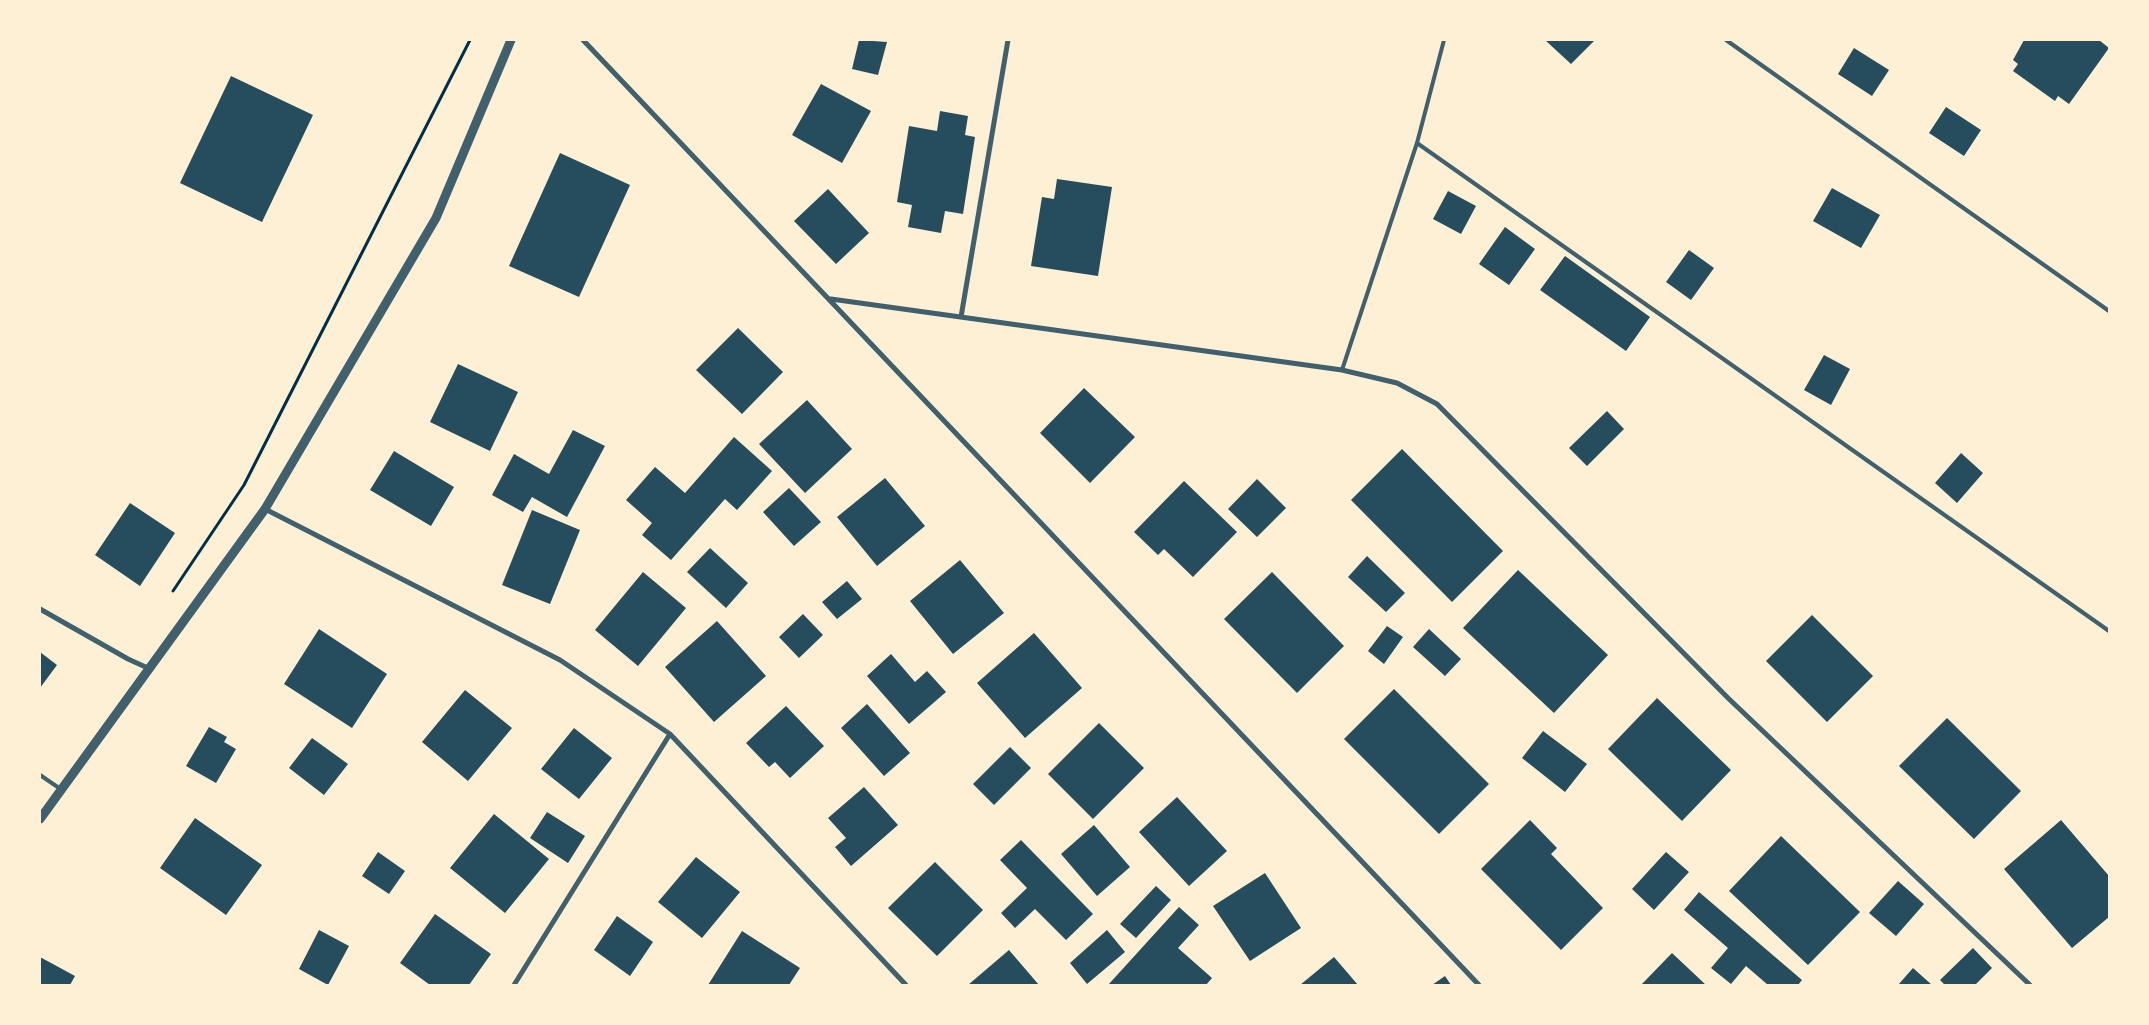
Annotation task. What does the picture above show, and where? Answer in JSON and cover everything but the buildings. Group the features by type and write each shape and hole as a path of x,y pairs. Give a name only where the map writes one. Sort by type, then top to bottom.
{"street":[{"path":"40,819 265,509 436,218 511,40"},
{"path":"583,40 831,299 1479,985"},
{"path":"961,317 1008,40"},
{"path":"831,299 1342,370 1397,383 1437,404 1728,698 2030,985"},
{"path":"265,509 560,660 670,734 906,985"},
{"path":"40,609 128,659 150,669"},
{"path":"514,985 670,734"}],"lane":[{"path":"1342,370 1417,143 1444,40"},
{"path":"1726,40 2109,311"},
{"path":"1417,143 2109,631"},
{"path":"40,775 62,790"}],"path":[{"path":"172,593 244,485 470,40"}]}
